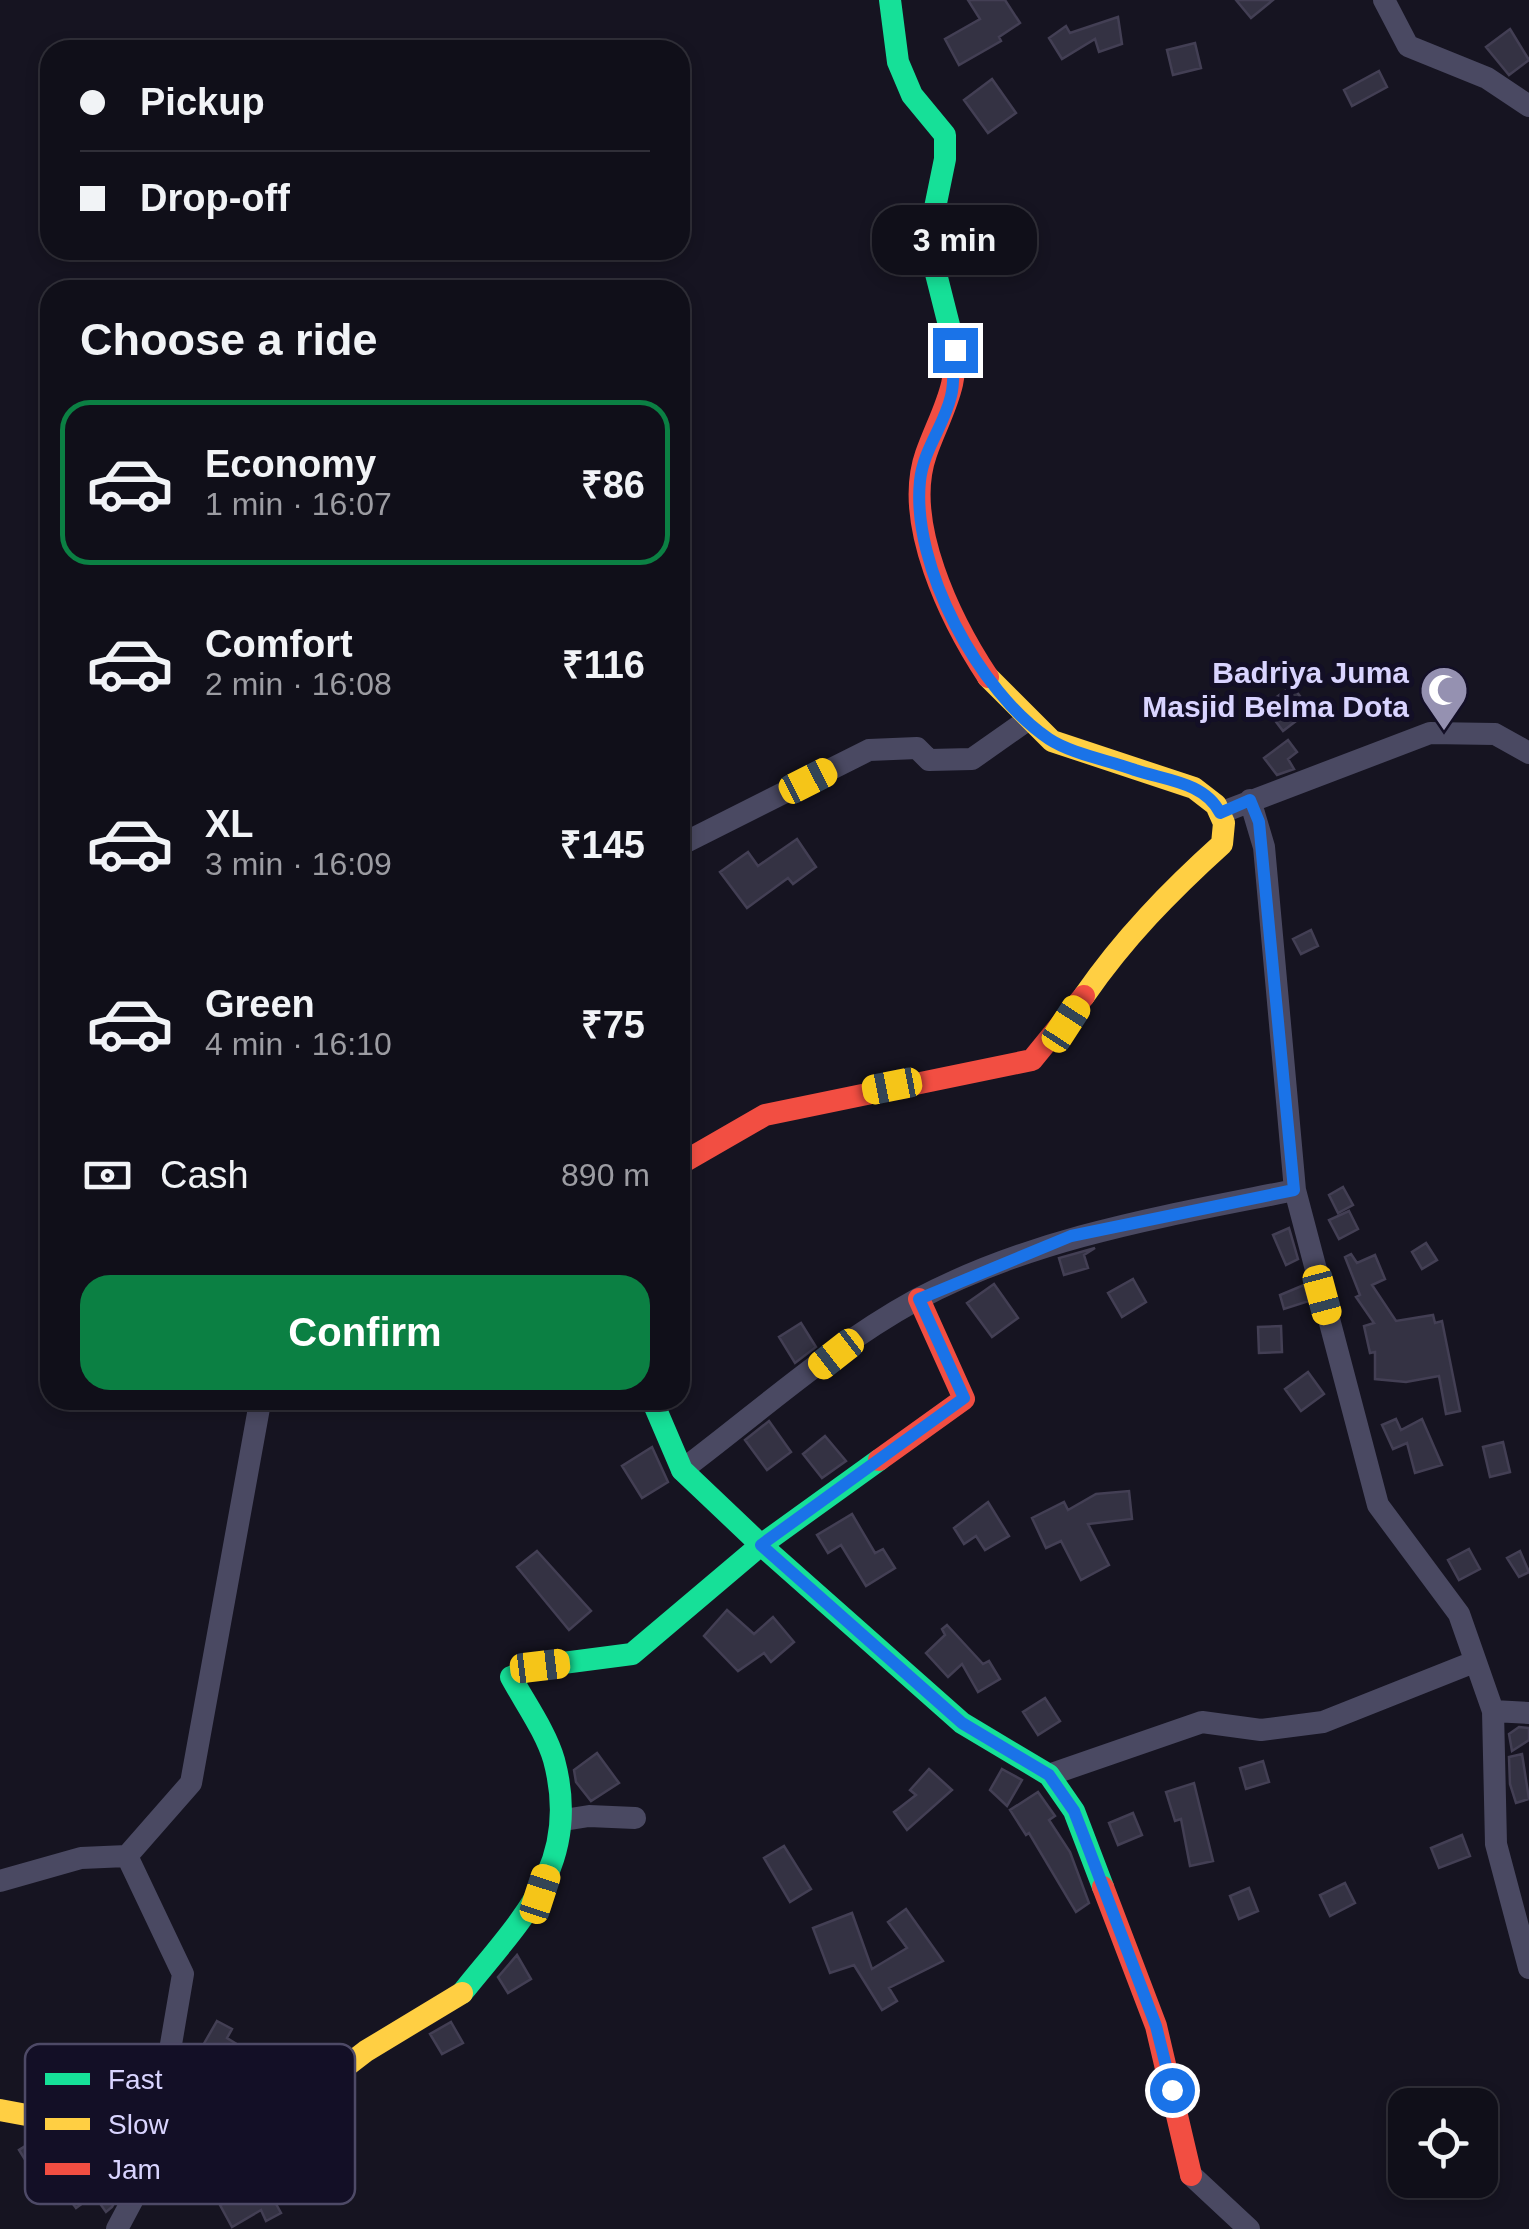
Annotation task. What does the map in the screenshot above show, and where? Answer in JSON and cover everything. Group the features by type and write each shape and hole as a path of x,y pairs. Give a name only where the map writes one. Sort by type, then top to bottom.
{"main road":[{"path":"690,1158 764,1115 1032,1060 1066,1024 1114,952 1222,844 1220,813 1194,788 1052,741 994,688 961,636 928,552 919,483 925,456 953,391 955,350 928,242 946,159 945,135 912,95 898,62 890,0"},
{"path":"355,2059 462,1993 540,1894 564,1820 553,1756 510,1677 540,1666 632,1654 761,1545 964,1398 919,1299"},
{"path":"656,1410 682,1470 761,1545 962,1723 1049,1775 1074,1811 1156,2026 1192,2175"},
{"path":"0,2110 25,2115"}],"street":[{"path":"1384,0 1408,46 1487,78 1529,106"},
{"path":"690,840 868,750 917,748 929,760 972,759 1026,721"},
{"path":"1220,813 1430,733 1494,734 1529,753"},
{"path":"1250,800 1264,846 1294,1190 1378,1505 1460,1614 1493,1712 1496,1844 1529,1968"},
{"path":"682,1470 866,1330 919,1299 1071,1236 1294,1190"},
{"path":"0,1881 81,1858 128,1856 192,1784 259,1410"},
{"path":"1049,1775 1202,1722 1261,1730 1323,1722 1474,1662"},
{"path":"1493,1712 1529,1713"},
{"path":"564,1820 589,1816 635,1818"},
{"path":"128,1856 183,1974 171,2044"},
{"path":"1192,2175 1249,2229"},
{"path":"117,2229 130,2204"}],"building":[{"path":"968,0 1005,0 1020,23 999,37 1001,41 959,65 945,39 980,19"},
{"path":"1236,0 1273,0 1251,18"},
{"path":"1118,17 1122,44 1099,52 1095,39 1062,59 1049,38 1066,26 1070,33"},
{"path":"1510,29 1529,60 1509,75 1486,47"},
{"path":"1195,43 1201,68 1173,75 1167,50"},
{"path":"1379,71 1387,87 1352,106 1344,90"},
{"path":"992,79 1016,113 988,133 964,100"},
{"path":"1292,686 1307,705 1296,713 1300,718 1283,731 1264,706"},
{"path":"1288,740 1297,752 1288,759 1294,769 1277,775 1264,758"},
{"path":"797,839 816,867 793,884 788,878 747,908 720,872 748,852 758,866"},
{"path":"1311,930 1318,946 1301,954 1293,939"},
{"path":"1343,1187 1353,1205 1338,1213 1329,1195"},
{"path":"1349,1211 1358,1229 1339,1239 1329,1220"},
{"path":"1289,1228 1298,1259 1286,1265 1273,1235"},
{"path":"1426,1243 1437,1260 1422,1269 1412,1252"},
{"path":"1095,1248 1084,1255 1088,1268 1064,1275 1059,1258"},
{"path":"1351,1254 1357,1263 1375,1255 1385,1279 1372,1285 1396,1321 1433,1315 1435,1323 1442,1321 1460,1411 1446,1414 1439,1376 1406,1382 1375,1379 1375,1352 1370,1353 1364,1326 1374,1323 1356,1297 1360,1295 1345,1257"},
{"path":"1133,1279 1146,1302 1122,1317 1108,1293"},
{"path":"994,1284 1018,1318 992,1337 967,1303"},
{"path":"1304,1285 1309,1301 1284,1309 1280,1295"},
{"path":"801,1323 816,1347 795,1363 779,1337"},
{"path":"1281,1326 1282,1352 1259,1353 1258,1327"},
{"path":"1308,1372 1324,1394 1301,1411 1285,1389"},
{"path":"1396,1419 1401,1430 1422,1419 1442,1465 1415,1473 1407,1443 1393,1449 1382,1425"},
{"path":"769,1421 791,1452 767,1470 745,1440"},
{"path":"825,1436 846,1461 822,1478 803,1454"},
{"path":"1503,1442 1510,1472 1490,1477 1483,1447"},
{"path":"652,1447 668,1482 642,1498 622,1466"},
{"path":"1129,1491 1132,1519 1088,1524 1109,1565 1081,1580 1061,1541 1046,1548 1032,1518 1064,1502 1068,1510 1096,1494"},
{"path":"988,1502 1009,1536 985,1550 976,1536 964,1544 954,1528"},
{"path":"852,1514 875,1553 883,1549 895,1568 866,1586 841,1545 828,1553 817,1535"},
{"path":"1469,1549 1480,1569 1459,1580 1448,1560"},
{"path":"537,1551 591,1611 569,1630 517,1567"},
{"path":"1520,1551 1529,1572 1519,1577 1507,1558"},
{"path":"727,1610 754,1634 773,1617 794,1642 771,1662 764,1653 738,1671 704,1636"},
{"path":"947,1625 983,1664 989,1661 1000,1679 978,1692 962,1664 948,1677 926,1653 945,1635 942,1629"},
{"path":"1045,1698 1060,1721 1038,1735 1023,1712"},
{"path":"1519,1727 1529,1728 1529,1740 1512,1751 1509,1734"},
{"path":"597,1753 619,1783 591,1801 576,1782 574,1770"},
{"path":"1522,1754 1529,1799 1516,1803 1510,1784 1509,1757"},
{"path":"1263,1761 1269,1782 1246,1789 1240,1768"},
{"path":"929,1769 952,1790 907,1830 894,1812 916,1795 910,1790"},
{"path":"1002,1769 1022,1780 1007,1806 990,1790"},
{"path":"1194,1783 1213,1861 1190,1866 1181,1819 1175,1821 1166,1792"},
{"path":"1038,1792 1055,1816 1049,1820 1070,1852 1089,1903 1076,1912 1029,1833 1026,1835 1010,1810"},
{"path":"1133,1813 1142,1835 1118,1845 1109,1823"},
{"path":"1462,1835 1470,1856 1439,1868 1431,1848"},
{"path":"784,1846 811,1889 790,1902 764,1858"},
{"path":"1345,1883 1355,1903 1330,1916 1320,1895"},
{"path":"1249,1888 1258,1911 1239,1919 1230,1896"},
{"path":"906,1909 943,1961 889,1988 897,2001 882,2010 854,1965 830,1973 813,1928 852,1913 872,1969 907,1948 888,1922"},
{"path":"517,1955 531,1979 508,1993 498,1977"},
{"path":"217,2021 232,2029 227,2038 237,2044 204,2044"},
{"path":"451,2022 463,2043 442,2054 430,2034"},
{"path":"276,2204 281,2213 266,2221 261,2210 232,2227 220,2205"}],"traffic: fast":[{"path":"890,0 898,62 912,95 945,135 945,159 928,242 952,337"},
{"path":"656,1410 682,1470 761,1545 962,1723 1049,1775 1074,1811 1103,1887"},
{"path":"462,1993 525,1914 553,1860 560,1830 561,1797 554,1760 541,1728 511,1677 540,1666 632,1654 761,1545 879,1460"}],"traffic: slow":[{"path":"988,677 1052,741 1194,788 1216,805 1224,823 1222,844 1148,916 1084,996"},
{"path":"355,2059 462,1993"},
{"path":"0,2110 25,2115"}],"traffic: jam":[{"path":"952,337 955,368 926,454 920,481 920,510 925,540 946,600 988,677"},
{"path":"690,1158 765,1115 1032,1060 1084,996"},
{"path":"879,1460 964,1399 919,1299"},
{"path":"1103,1887 1156,2026 1191,2175"}],"place":[{"name":"Badriya Juma Masjid Belma Dota","path":"1444,732"}],"route":[{"path":"955,350 953,391 925,456 919,483 922,520 928,552 961,636 994,688 1052,741 1194,788 1220,813 1250,800 1259,822 1294,1190 1071,1236 919,1299 964,1398 761,1545 962,1723 1049,1775 1074,1811 1156,2026 1172,2090"}]}
